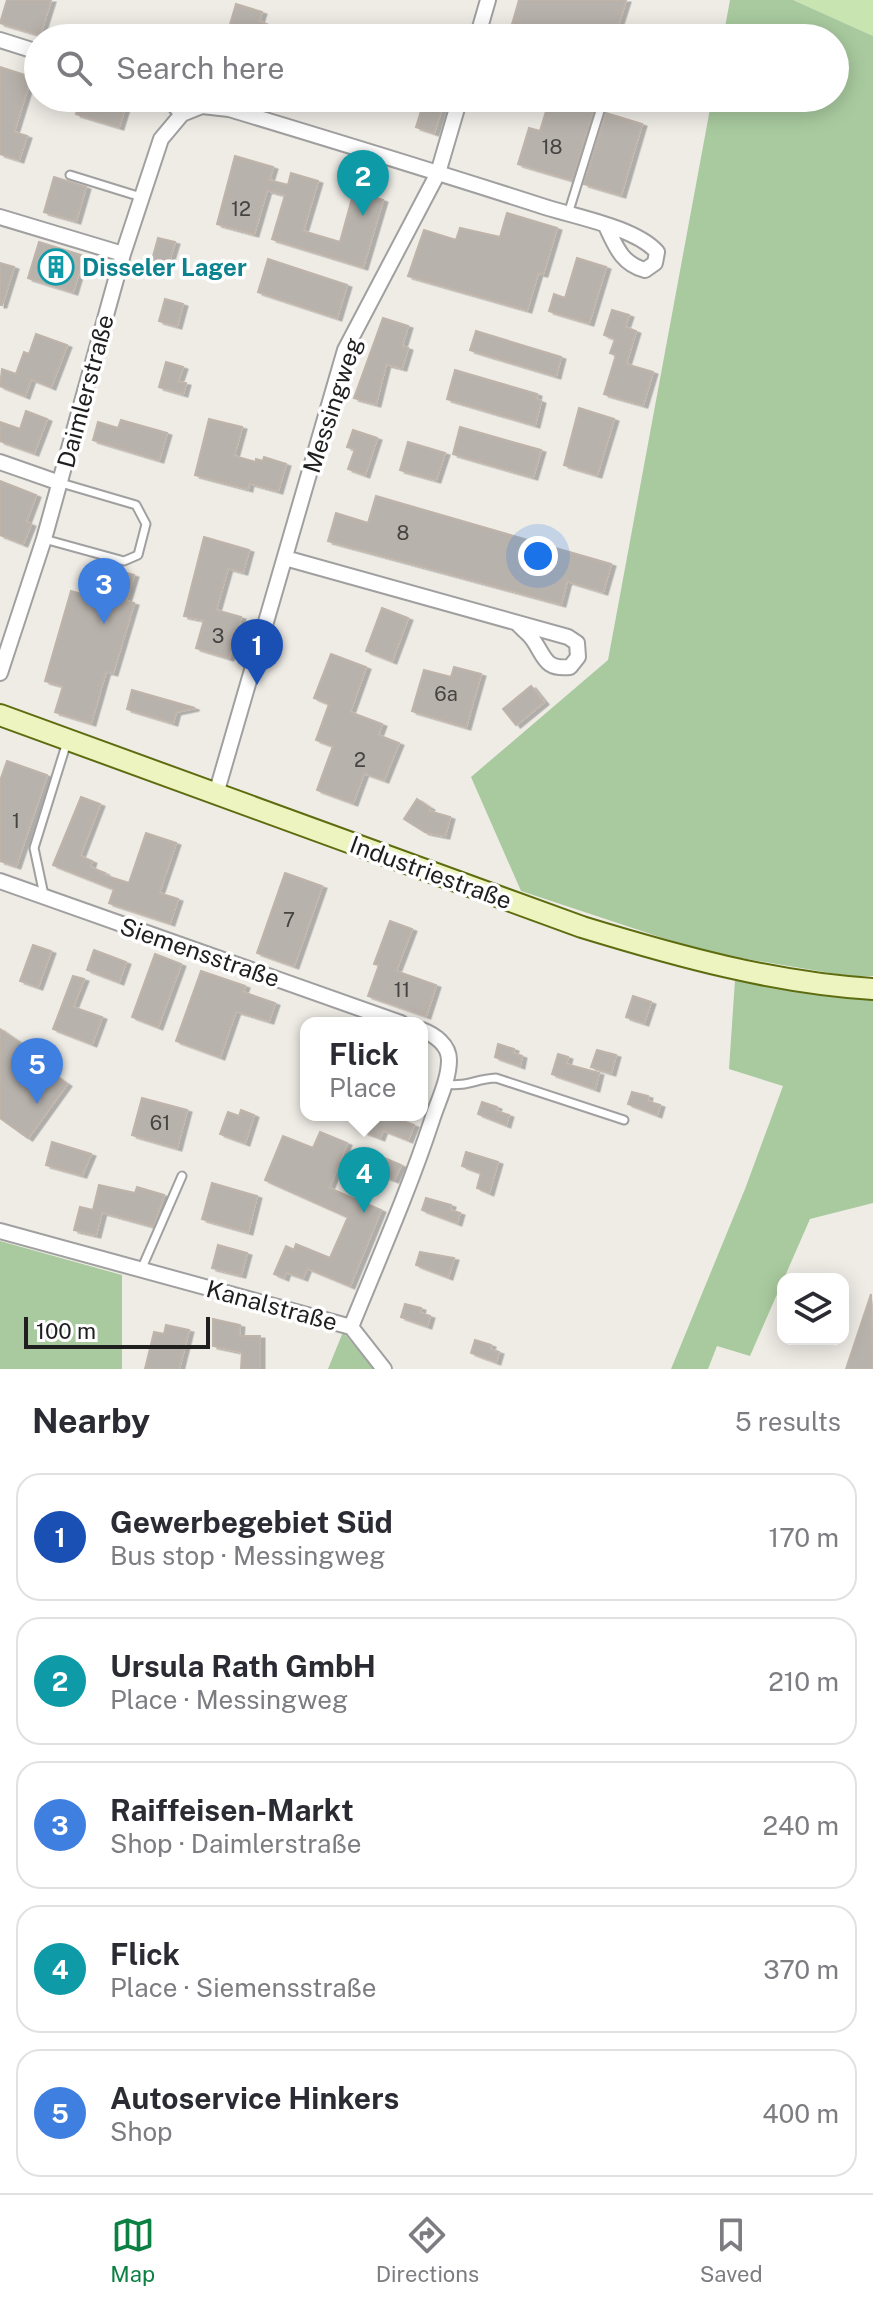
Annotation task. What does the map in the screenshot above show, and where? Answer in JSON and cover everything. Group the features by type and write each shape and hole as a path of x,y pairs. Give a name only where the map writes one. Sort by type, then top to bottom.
{"street":[{"path":"481,24 488,0"},
{"path":"0,40 24,48"},
{"path":"182,114 187,112"},
{"path":"239,112 606,226"},
{"name":"Messingweg","path":"216,794 345,350 438,173 456,112"},
{"name":"Daimlerstraße","path":"0,673 44,539 141,197 161,139 182,114"},
{"path":"0,217 123,254"},
{"name":"Daimlerstraße","path":"0,462 60,483"},
{"path":"285,558 517,623"},
{"name":"Industriestraße","path":"0,715 544,913 646,946 777,977 873,989"},
{"name":"Siemensstraße","path":"0,881 384,1017"},
{"path":"351,1327 422,1151 444,1084 449,1059 446,1047 428,1032"},
{"name":"Kanalstraße","path":"0,1231 351,1327 384,1369"}],"lane":[{"path":"568,214 600,112"},
{"path":"70,175 141,197"},
{"path":"44,539 124,561 138,555 146,524 136,505 60,483"},
{"path":"45,897 34,848 68,740"},
{"path":"444,1084 464,1087 482,1079 496,1078 624,1120"},
{"path":"141,1270 182,1176"}],"green space":[{"path":"730,0 793,0 846,24 726,24"},
{"path":"793,0 873,0 873,36"},
{"path":"849,25 873,36 873,976 848,976 705,952 521,891 471,777 608,660 709,112 849,112"},
{"path":"735,980 873,999 873,1203 810,1219 786,1273 777,1273 777,1294 750,1356 717,1346 708,1369 671,1369 745,1189 783,1086 729,1069"},
{"path":"0,1241 122,1275 122,1369 0,1369"},
{"path":"343,1332 374,1369 328,1369"}],"building":[{"path":"7,0 51,0 43,24 24,24 24,30 0,23"},
{"path":"519,0 626,0 618,24 512,24"},
{"path":"236,4 262,12 259,21 266,24 230,24"},
{"path":"0,67 24,75 24,100 14,132 27,136 19,160 0,154"},
{"path":"76,112 124,112 119,127"},
{"path":"421,112 441,112 434,133 416,127"},
{"path":"546,112 593,112 572,180 518,164 529,128 540,131"},
{"path":"606,113 642,124 621,195 584,184"},
{"path":"235,156 273,167 269,180 288,185 291,173 318,181 303,231 340,242 354,191 383,200 363,267 272,239 285,195 267,190 254,234 217,224"},
{"path":"54,177 86,187 76,221 44,212"},
{"path":"507,213 557,228 543,274 538,273 527,310 408,276 424,230 456,240 460,228 500,237"},
{"path":"158,238 175,242 168,265 152,260"},
{"name":"Disseler Lager","path":"39,242 84,256 73,292 28,278"},
{"path":"577,258 606,267 589,323 549,311 554,294 565,298"},
{"path":"268,259 347,285 337,318 258,292"},
{"path":"0,263 14,267 2,305 0,305"},
{"path":"165,299 183,304 177,326 159,321"},
{"path":"612,310 629,315 625,327 636,331 626,364 653,372 643,405 604,394 616,355 610,353 615,339 604,335"},
{"path":"383,318 408,326 402,346 408,348 402,368 386,364 376,404 354,398"},
{"path":"476,331 561,357 556,376 470,350"},
{"path":"36,334 67,345 51,387 31,379 25,396 0,386 2,369 16,374 24,352 29,354"},
{"path":"166,362 183,367 178,382 186,383 183,394 159,387"},
{"path":"455,370 537,394 536,399 541,401 535,425 447,399"},
{"path":"579,408 614,419 597,475 564,465"},
{"path":"26,411 47,419 34,453 0,441 0,422 20,429"},
{"path":"209,419 242,427 234,456 256,462 256,459 263,461 264,457 286,464 278,491 249,483 248,489 195,475"},
{"path":"121,420 167,433 159,460 93,440 98,422 118,428"},
{"path":"460,427 541,450 533,477 453,454"},
{"path":"353,430 377,438 365,475 348,469 355,449 347,447"},
{"path":"408,442 445,453 436,480 400,470"},
{"path":"0,481 36,495 26,522 31,524 23,544 0,535"},
{"path":"376,496 611,564 603,592 567,581 561,604 328,541 336,513 368,523"},
{"path":"204,537 249,550 243,572 228,568 216,610 241,617 229,658 196,648 204,620 184,616"},
{"path":"102,566 134,575 126,601 134,603 113,673 106,671 91,723 55,712 63,686 45,681 71,591 88,596 91,587 96,588"},
{"path":"382,608 408,618 392,661 366,651"},
{"path":"331,654 366,667 350,712 382,724 378,735 399,743 384,780 364,773 353,803 317,790 333,746 316,740 329,704 314,698"},
{"path":"454,667 481,674 466,727 412,711 424,670 451,677"},
{"path":"531,686 544,702 516,725 503,709"},
{"path":"132,690 195,708 176,712 173,723 127,709"},
{"path":"7,761 47,775 16,866 0,861 0,781"},
{"path":"81,797 100,804 80,856 92,861 90,867 104,875 129,883 146,833 176,843 159,893 178,899 170,923 109,903 114,889 53,865"},
{"path":"417,799 430,808 429,811 450,817 445,836 425,832 404,819"},
{"path":"285,873 322,886 294,966 257,953"},
{"path":"390,921 412,929 396,971 436,985 426,1016 368,996 379,965 374,964"},
{"path":"33,945 51,951 38,987 20,981"},
{"path":"94,950 126,962 119,982 87,970"},
{"path":"155,954 181,964 158,1027 132,1017"},
{"path":"201,971 245,986 243,992 275,1003 269,1021 236,1011 220,1057 176,1041"},
{"path":"73,976 84,979 73,1007 102,1017 92,1044 53,1029"},
{"path":"633,996 651,1002 644,1023 626,1017"},
{"path":"0,1029 43,1059 39,1064 67,1084 28,1138 0,1118"},
{"path":"498,1044 514,1049 513,1053 522,1056 520,1066 495,1057"},
{"path":"597,1050 616,1055 611,1073 591,1067"},
{"path":"558,1054 568,1057 566,1064 599,1073 595,1089 552,1074"},
{"path":"632,1092 648,1096 647,1101 660,1105 657,1115 628,1104"},
{"path":"142,1098 187,1110 177,1148 132,1135"},
{"path":"482,1102 509,1115 506,1125 478,1114"},
{"path":"241,1110 254,1115 245,1143 220,1134 228,1112 239,1116"},
{"path":"368,1121 404,1121 414,1125 408,1140 383,1130 380,1138 364,1132"},
{"path":"320,1132 347,1143 329,1188 381,1210 350,1286 307,1268 303,1278 286,1272 284,1278 274,1274 286,1246 294,1250 296,1244 330,1258 348,1217 265,1180 283,1136 313,1148"},
{"path":"52,1142 91,1154 82,1175 46,1165"},
{"path":"466,1152 498,1162 489,1193 477,1188 481,1173 462,1166"},
{"path":"377,1155 401,1165 394,1180 383,1176 382,1180 370,1163"},
{"path":"212,1183 257,1196 248,1232 202,1219"},
{"path":"99,1185 135,1193 137,1187 164,1195 153,1226 102,1212 96,1235 74,1230 80,1207 93,1210"},
{"path":"426,1198 451,1205 450,1210 460,1213 457,1223 422,1210"},
{"path":"218,1245 247,1253 241,1275 212,1268"},
{"path":"420,1252 454,1258 448,1277 416,1265"},
{"path":"871,1294 873,1369 846,1369"},
{"path":"405,1304 421,1308 420,1313 430,1316 427,1326 401,1317"},
{"path":"213,1319 240,1325 239,1336 260,1336 260,1369 241,1369 242,1352 213,1346"},
{"path":"166,1325 189,1330 179,1369 145,1369 154,1332 164,1334"},
{"path":"475,1340 491,1345 490,1349 499,1352 496,1362 471,1353"}],"place":[{"name":"Ursula Rath GmbH","path":"363,216"},
{"name":"Disseler Lager","path":"56,267"},
{"name":"Raiffeisen-Markt","path":"104,624"},
{"name":"Gewerbegebiet Süd","path":"257,685"},
{"name":"Autoservice Hinkers","path":"37,1104"},
{"name":"Flick","path":"364,1213"}]}
